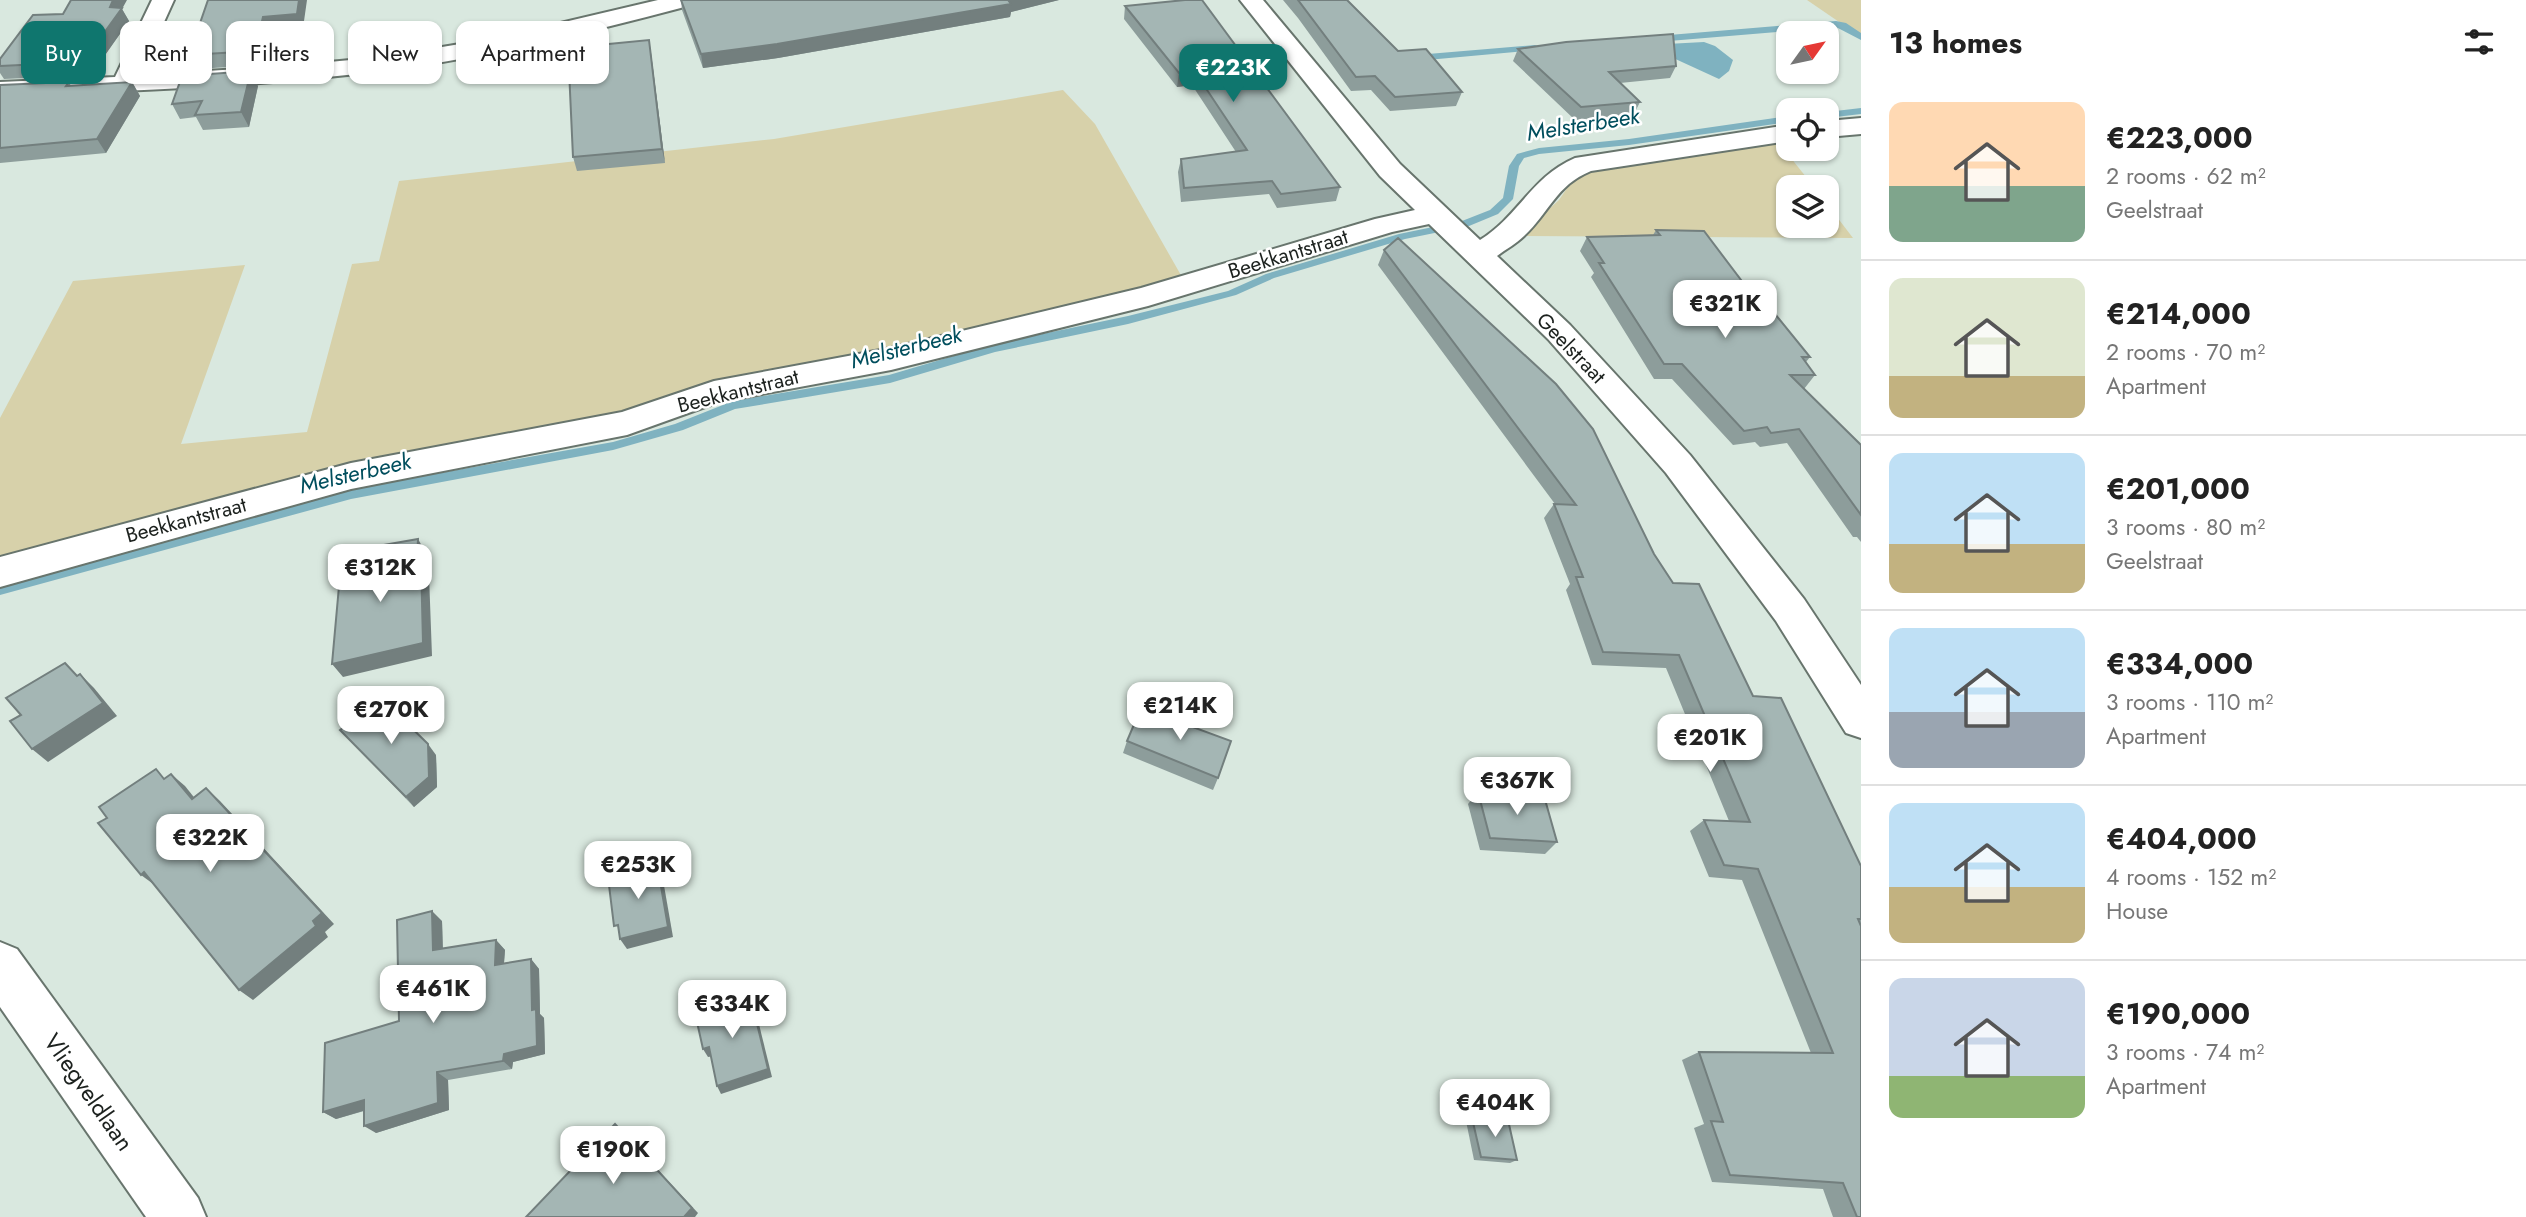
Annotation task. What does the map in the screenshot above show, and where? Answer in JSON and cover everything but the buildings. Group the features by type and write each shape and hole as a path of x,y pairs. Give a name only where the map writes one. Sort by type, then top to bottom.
{"street":[{"path":"153,21 163,0"},
{"path":"212,78 383,64 523,39 684,0"},
{"name":"Geelstraat","path":"1251,0 1390,170 1559,332 1678,464 1790,610 1861,720"},
{"path":"0,89 120,83"},
{"path":"1839,128 1861,126"},
{"name":"Beekkantstraat","path":"0,572 351,476 627,423 714,392 891,359 1148,296 1385,225 1453,232 1514,230 1551,181 1563,172 1585,164 1776,135"},
{"name":"Vliegveldlaan","path":"0,966 178,1217"}],"shaded area":[{"path":"1807,0 1861,0 1861,37"},
{"path":"1063,90 1095,124 1182,277 938,343 616,414 0,565 0,418 73,281 245,265 181,444 307,432 352,264 379,261 399,181 774,139"},
{"path":"1776,143 1776,161 1793,161 1804,175 1776,175 1776,238 1519,236 1559,200 1574,178 1603,168"},
{"path":"1839,220 1853,238 1839,238"}],"water":[{"path":"1704,42 1715,46 1733,60 1729,71 1719,79 1658,51 1667,44"}],"waterway":[{"path":"1657,39 1836,24 1843,25 1861,37"},
{"path":"1416,58 1535,48"},
{"name":"Melsterbeek","path":"1839,114 1861,111"},
{"name":"Melsterbeek","path":"0,590 351,494 613,446 679,427 733,405 890,379 994,348 1128,320 1232,293 1270,276 1403,236 1465,224 1494,212 1508,199 1514,166 1520,156 1539,151 1629,142 1776,121"}]}
